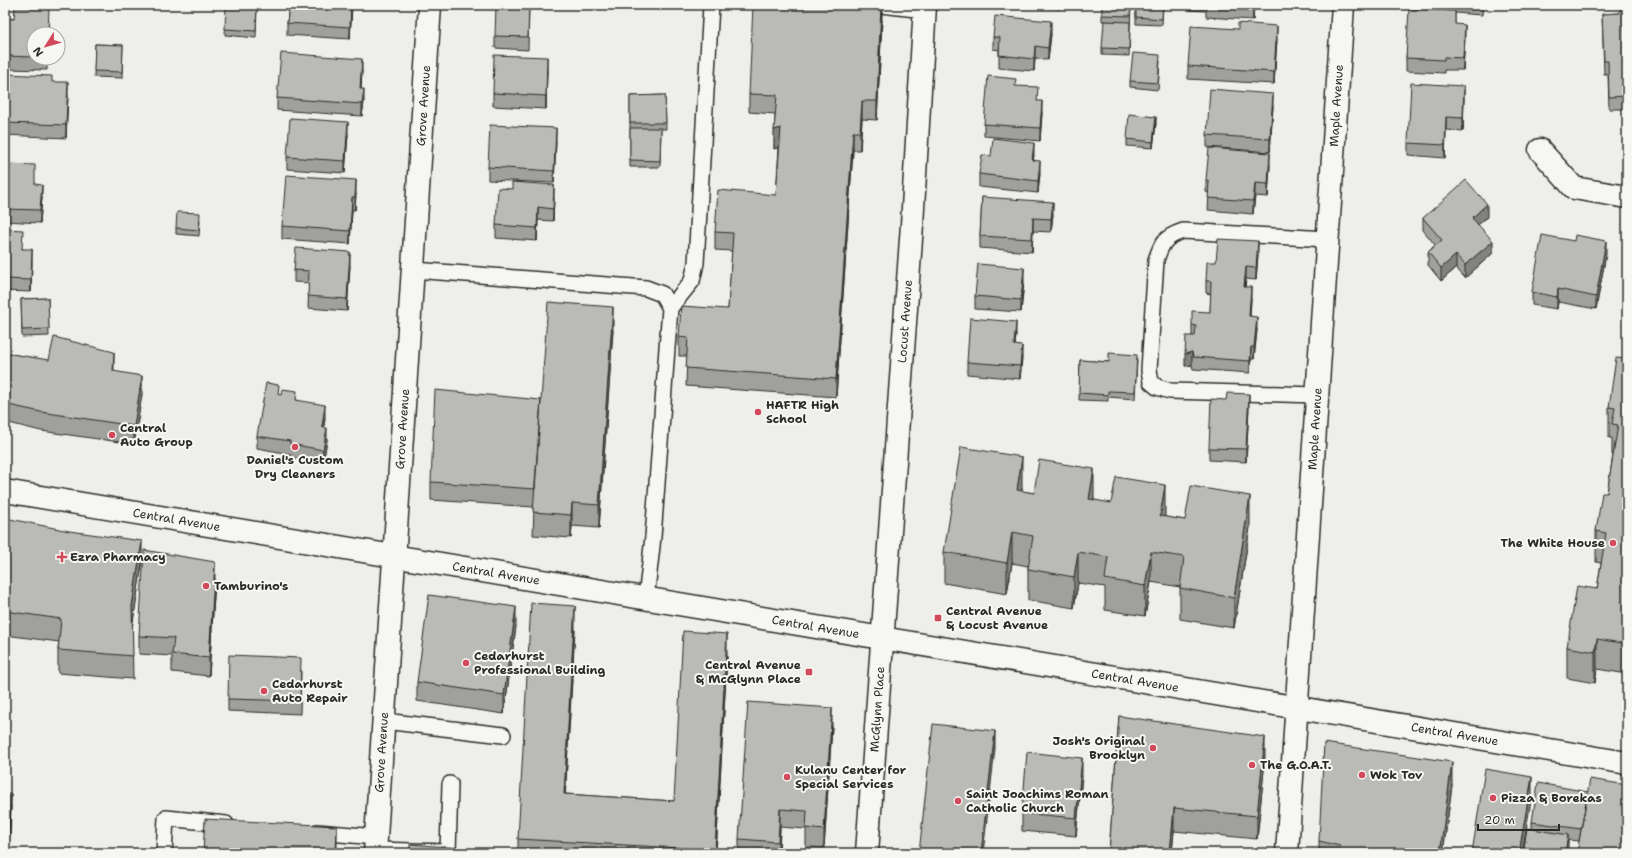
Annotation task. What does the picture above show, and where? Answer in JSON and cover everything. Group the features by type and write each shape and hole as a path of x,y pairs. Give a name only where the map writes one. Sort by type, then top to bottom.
{"street":[{"name":"Grove Avenue","path":"376,847 430,5"},
{"name":"Maple Avenue","path":"1287,853 1343,5"},
{"name":"Locust Avenue","path":"881,638 912,225 925,7"},
{"path":"1540,150 1574,188 1627,197"},
{"name":"Central Avenue","path":"5,491 1627,763"},
{"name":"McGlynn Place","path":"867,853 881,638"}],"lane":[{"path":"670,308 692,281 696,263 711,5"},
{"path":"881,5 925,7"},
{"path":"1317,395 1170,391 1157,387 1151,382 1149,370 1156,260 1162,244 1171,235 1183,231 1327,239"},
{"path":"414,270 646,288 662,294 670,308 653,537 646,599"},
{"path":"384,721 503,735"},
{"path":"301,830 376,847 448,852 450,784"},
{"path":"164,853 166,818 238,825"}],"building":[{"path":"226,5 257,5 256,31 225,29"},
{"path":"289,5 351,5 350,27 287,23"},
{"path":"496,5 529,5 528,37 495,36"},
{"path":"753,5 881,5 877,101 862,101 860,132 853,132 836,379 686,368 688,338 679,337 681,306 728,309 733,233 715,232 718,190 776,195 781,128 774,130 777,95 749,94"},
{"path":"1102,5 1131,5 1130,16 1102,15"},
{"path":"1136,5 1163,5 1162,19 1136,17"},
{"path":"1212,5 1253,5 1253,8"},
{"path":"1620,5 1627,5 1627,96 1609,97 1608,61 1604,61 1602,14 1620,13"},
{"path":"15,7 49,8 48,26 26,26 26,57 5,56 5,18 14,19"},
{"path":"1409,9 1455,11 1455,24 1465,25 1463,58 1444,57 1444,60 1406,58"},
{"path":"995,16 1051,21 1048,48 1035,46 1034,59 999,55 1000,37 993,37"},
{"path":"1104,21 1130,22 1129,49 1102,48"},
{"path":"1238,23 1277,26 1274,72 1188,66 1191,26 1238,29"},
{"path":"95,44 123,45 122,72 94,71"},
{"path":"281,53 362,59 360,89 364,89 362,104 277,98"},
{"path":"1133,53 1160,55 1158,83 1130,81"},
{"path":"494,55 547,57 546,96 493,93"},
{"path":"5,74 52,76 52,82 68,82 66,125 5,123"},
{"path":"988,76 1016,79 1015,86 1038,87 1037,101 1042,101 1040,128 984,124"},
{"path":"1411,83 1464,86 1463,118 1446,117 1445,145 1408,143"},
{"path":"1210,89 1273,94 1270,139 1207,135"},
{"path":"665,95 666,123 630,123 630,96"},
{"path":"1129,114 1156,117 1153,142 1127,139"},
{"path":"290,118 348,122 345,161 287,157"},
{"path":"490,125 556,128 554,171 488,167"},
{"path":"630,128 661,128 660,161 630,160"},
{"path":"993,138 1034,143 1032,160 1040,161 1038,181 979,174 982,155 991,156"},
{"path":"1209,148 1270,153 1268,184 1255,183 1253,201 1208,198 1209,181 1206,180"},
{"path":"5,164 35,165 35,184 42,185 40,210 5,209"},
{"path":"286,175 356,180 355,197 352,197 350,231 282,226"},
{"path":"1466,180 1487,204 1472,218 1493,241 1465,265 1456,255 1441,268 1428,252 1442,240 1423,218"},
{"path":"512,182 554,185 553,209 538,207 537,228 496,225 498,188 512,189"},
{"path":"982,197 1053,202 1051,219 1033,218 1032,239 980,236"},
{"path":"177,212 200,213 199,230 176,228"},
{"path":"5,229 23,230 22,249 32,249 31,280 5,279"},
{"path":"1542,235 1574,241 1575,235 1606,241 1596,297 1558,289 1557,297 1532,292"},
{"path":"1218,239 1258,241 1256,268 1246,267 1244,287 1251,287 1249,316 1257,317 1254,347 1251,347 1250,361 1193,357 1192,352 1185,354 1186,336 1195,336 1196,326 1192,325 1192,311 1210,312 1211,281 1206,281 1207,262 1216,262"},
{"path":"296,248 350,252 347,299 308,296 309,271 294,270"},
{"path":"978,264 1024,268 1021,300 975,296"},
{"path":"48,298 49,329 22,330 21,299"},
{"path":"548,302 613,307 599,505 572,503 571,515 533,512"},
{"path":"970,318 1016,322 1014,345 1022,346 1020,366 967,362"},
{"path":"54,337 114,352 113,371 142,376 134,426 41,412 9,405 10,392 5,391 5,353 49,360"},
{"path":"1109,353 1137,355 1135,392 1108,391 1108,395 1079,393 1080,360 1109,362"},
{"name":"The White House","path":"1616,358 1627,359 1627,644 1597,639 1595,652 1567,647 1577,586 1597,589 1606,533 1596,531 1602,493 1607,493 1618,425 1612,424 1615,408 1609,407"},
{"path":"266,383 279,385 278,394 281,395 282,389 297,391 296,400 325,405 322,427 327,428 323,450 290,444 290,441 257,436"},
{"path":"435,390 541,400 535,489 431,482"},
{"path":"1227,393 1249,394 1246,449 1209,448 1211,399 1226,400"},
{"path":"961,447 1022,457 1017,490 1034,493 1039,460 1094,469 1089,499 1111,503 1116,477 1165,485 1160,516 1185,520 1191,486 1250,496 1234,598 1180,588 1184,557 1151,552 1145,586 1105,579 1108,557 1078,552 1074,577 1028,569 1033,536 1012,532 1007,563 944,552"},
{"path":"5,518 69,531 142,541 132,606 133,656 58,650 61,619 5,611"},
{"path":"144,550 215,562 209,658 172,654 174,638 139,636"},
{"name":"Cedarhurst Professional Building","path":"429,595 516,607 504,695 417,682"},
{"path":"531,603 575,606 564,794 674,801 683,631 727,634 715,850 518,839"},
{"name":"Cedarhurst Auto Repair","path":"229,655 301,658 300,701 228,699"},
{"name":"Kulanu Center for Special Services","path":"748,702 832,708 824,830 806,828 807,811 780,809 778,842 739,839"},
{"path":"1119,716 1265,737 1257,816 1174,808 1170,853 1109,853"},
{"name":"Saint Joachims Roman Catholic Church","path":"933,724 995,731 981,853 919,853"},
{"path":"1324,743 1452,762 1440,853 1339,853 1340,846 1319,841"},
{"path":"1027,752 1082,758 1076,818 1022,813"},
{"path":"1485,769 1532,777 1519,853 1472,853"},
{"path":"1590,779 1627,785 1627,853 1577,853"},
{"path":"1538,783 1588,792 1581,829 1532,822"},
{"path":"5,794 11,794 9,835 5,835"},
{"path":"205,819 337,826 336,853 203,853"},
{"path":"1527,828 1568,835 1565,853 1534,853 1535,849 1524,847"},
{"path":"410,844 521,853 410,853"}],"place":[{"name":"HAFTR High School","path":"758,412"},
{"name":"Central Auto Group","path":"112,435"},
{"name":"Daniel's Custom Dry Cleaners","path":"295,447"},
{"name":"The White House","path":"1613,543"},
{"name":"Ezra Pharmacy","path":"62,557"},
{"name":"Tamburino's","path":"206,586"},
{"name":"Central Avenue & Locust Avenue","path":"938,618"},
{"name":"Cedarhurst Professional Building","path":"466,663"},
{"name":"Central Avenue & McGlynn Place","path":"809,672"},
{"name":"Cedarhurst Auto Repair","path":"264,691"},
{"name":"Josh's Original Brooklyn","path":"1153,748"},
{"name":"The G.O.A.T.","path":"1252,765"},
{"name":"Wok Tov","path":"1362,775"},
{"name":"Kulanu Center for Special Services","path":"787,777"},
{"name":"Pizza & Borekas","path":"1493,798"},
{"name":"Saint Joachims Roman Catholic Church","path":"958,801"}]}
